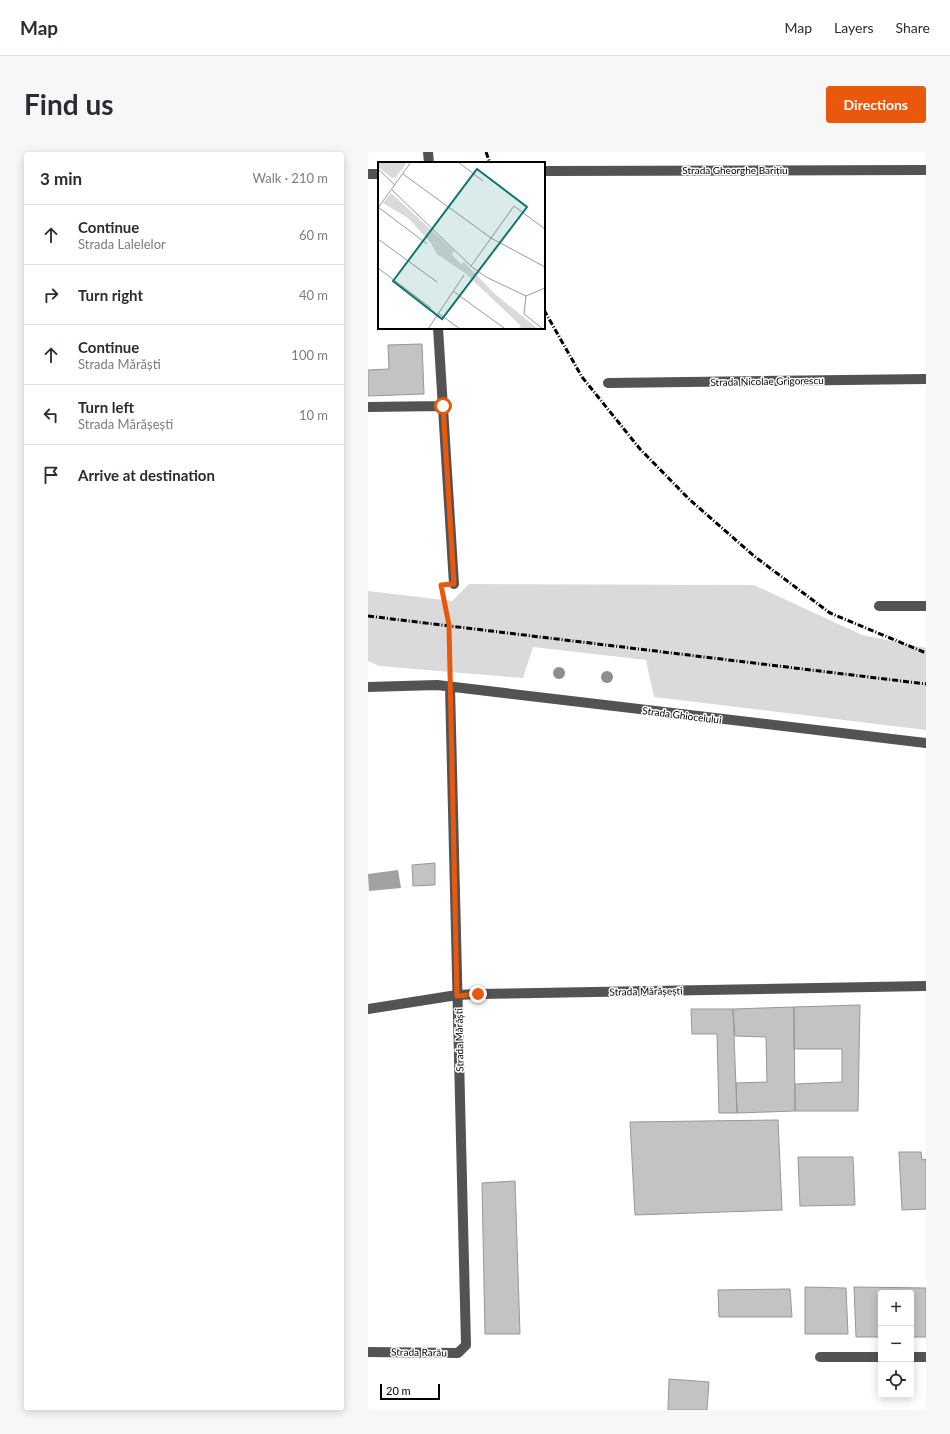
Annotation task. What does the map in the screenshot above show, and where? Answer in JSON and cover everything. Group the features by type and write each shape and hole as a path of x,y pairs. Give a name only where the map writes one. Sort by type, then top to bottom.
{"street":[{"path":"428,152 429,162"},
{"name":"Strada Gheorghe Barițiu","path":"545,171 926,170"},
{"path":"438,329 454,584"},
{"name":"Strada Nicolae Grigorescu","path":"608,383 926,379"},
{"path":"368,407 443,406"},
{"path":"879,606 926,606"},
{"name":"Strada Ghiocelului","path":"368,687 437,685 926,743"},
{"name":"Strada Mărăști","path":"450,687 466,1345"},
{"name":"Strada Mărășești","path":"368,1009 457,996 926,986"},
{"name":"Strada Rarău","path":"368,1352 458,1353 466,1345"},
{"path":"820,1357 878,1357"},
{"path":"914,1357 926,1357"}],"path":[{"path":"450,687 449,625 441,585 454,584"}],"shaded area":[{"path":"469,584 754,585 862,635 926,648 926,730 654,697 646,660 533,647 523,678 379,666 368,661 368,591 452,601"},
{"path":"398,870 401,888 369,891 368,874"}],"building":[{"path":"422,344 424,394 368,396 368,370 389,369 388,345"},
{"path":"435,863 435,885 413,886 412,865"},
{"path":"860,1005 858,1111 795,1111 795,1084 842,1082 842,1049 794,1049 794,1007"},
{"path":"794,1007 795,1111 737,1113 736,1083 767,1082 766,1037 735,1036 733,1009"},
{"path":"691,1009 733,1009 737,1113 719,1113 717,1034 692,1034"},
{"path":"778,1120 782,1210 635,1215 630,1122"},
{"path":"899,1152 921,1152 922,1160 926,1159 926,1209 902,1210"},
{"path":"798,1157 853,1157 855,1205 800,1206"},
{"path":"515,1181 520,1334 485,1334 482,1183"},
{"path":"805,1287 846,1288 848,1334 805,1334"},
{"path":"854,1287 926,1288 926,1337 914,1337 914,1290 878,1290 878,1337 856,1337"},
{"path":"790,1289 792,1317 719,1317 718,1290"},
{"path":"669,1379 709,1382 707,1410 668,1410"}],"railway":[{"path":"486,152 490,162"},
{"path":"545,312 582,377 640,449 690,500 754,556 830,613 926,653"},
{"path":"368,616 926,684"}],"route":[{"path":"443,406 454,584 441,585 449,625 457,996 478,994"}]}
